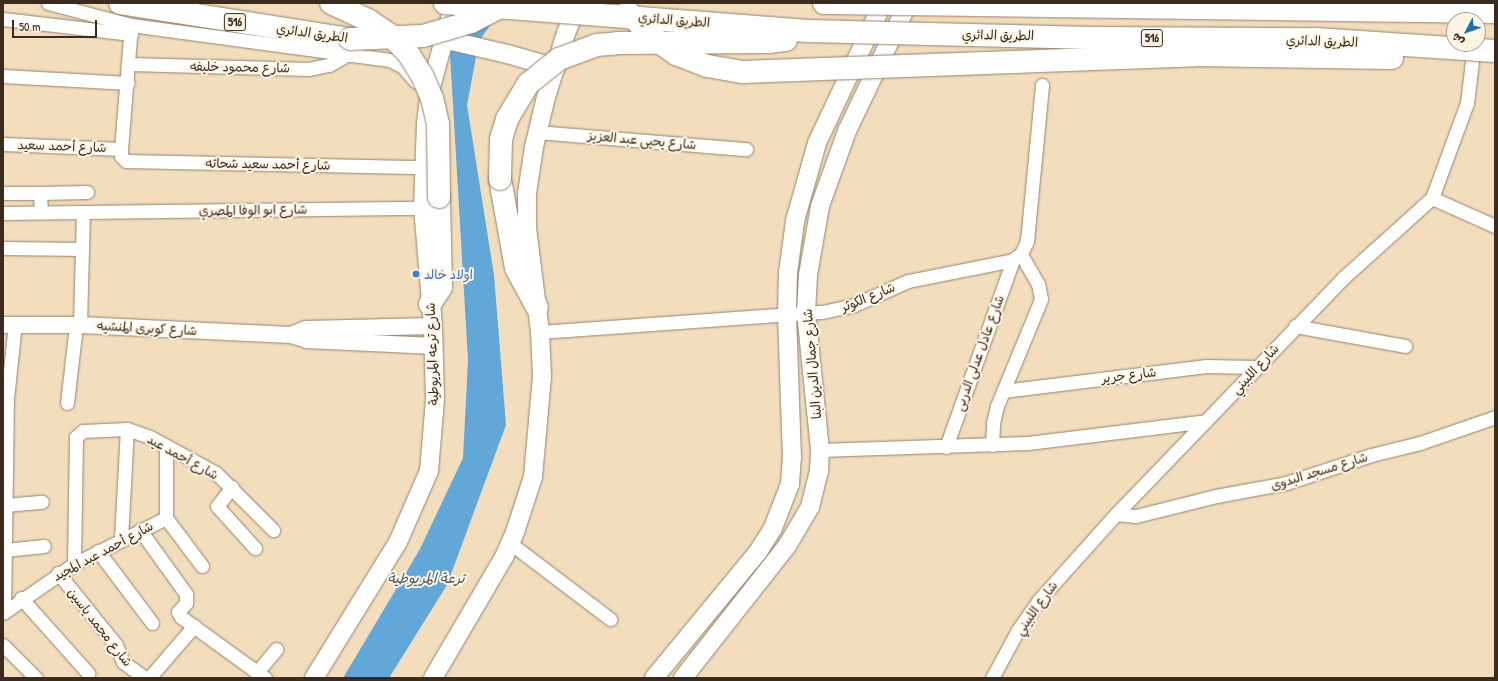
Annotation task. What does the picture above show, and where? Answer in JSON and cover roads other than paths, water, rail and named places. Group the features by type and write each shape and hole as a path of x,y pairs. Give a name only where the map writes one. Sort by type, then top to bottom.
{"highway":[{"name":"الطريق الدائري","path":"120,3 350,39 422,36 471,22 509,3"},
{"path":"332,3 368,20 390,35 408,53 422,75 432,98 438,124 431,203 441,287 430,304"},
{"name":"الطريق الدائري","path":"445,3 808,31 1092,38 1315,39 1495,52"},
{"path":"622,3 651,36 676,54 708,66 742,72 1196,55 1379,58 1495,52"},
{"path":"824,3 1059,4 1495,12"},
{"path":"537,307 516,268 500,179 501,139 507,119 528,84 559,59 598,45 769,42 782,41 808,31"}],"main road":[{"path":"431,203 424,167 430,91 448,40 454,3"},
{"path":"433,678 483,597 510,542 533,477 542,376 540,332 527,228 527,193 537,132 556,68 579,3"},
{"name":"شارع جمال الدين البنا","path":"654,678 758,552 773,528 790,484 792,458 787,313 788,273 794,221 817,143 883,3"},
{"name":"شارع جمال الدين البنا","path":"684,678 795,534 810,507 819,470 820,450 806,313 808,275 820,206 832,167 908,3"},
{"path":"448,40 556,68"},
{"path":"788,273 808,275"},
{"name":"شارع ترعه المريوطية","path":"314,678 398,542 429,471 435,400 433,326 430,304"}],"street":[{"path":"48,3 131,30"},
{"path":"3,20 131,30 390,60 403,67 414,78 428,109"},
{"path":"121,148 128,83 131,30"},
{"name":"شارع اللبيني","path":"992,678 1018,630 1038,601 1116,514 1206,422 1255,367 1343,278 1432,198 1468,103 1473,52"},
{"name":"شارع محمود خليفه","path":"129,64 308,69 329,65 348,54"},
{"path":"3,76 128,83"},
{"path":"992,445 993,423 1003,391 1041,299 1038,284 1017,257 1027,241 1042,85"},
{"name":"شارع يحيى عبد العزيز","path":"537,132 746,149"},
{"name":"شارع أحمد سعيد","path":"3,144 121,148"},
{"name":"شارع أحمد سعيد شحاته","path":"121,148 121,156 126,161 134,162 424,167"},
{"path":"3,193 87,192"},
{"path":"40,193 41,212"},
{"path":"1432,198 1495,226"},
{"name":"شارع ابو الوفا المصري","path":"3,213 431,203"},
{"path":"66,403 78,325 83,212"},
{"path":"3,248 81,249"},
{"name":"شارع الكوثر","path":"540,332 787,313 806,313 854,305 908,281 1017,257"},
{"name":"شارع عادل عدلى الدربى","path":"946,447 1017,257"},
{"path":"3,612 9,324"},
{"name":"شارع كوبرى المنشيه","path":"9,324 78,325 291,335 307,340 434,346"},
{"name":"شارع كوبرى المنشيه","path":"291,335 306,329 433,326"},
{"path":"1295,326 1405,346"},
{"name":"شارع جرير","path":"1003,391 1206,366 1255,367"},
{"name":"شارع مسجد البدوى","path":"1116,514 1136,516 1216,496 1286,483 1371,455 1420,443 1495,417"},
{"path":"820,450 992,445 1206,422"},
{"name":"شارع أحمد عيد","path":"74,564 76,437 84,430 127,430 166,446 216,473 232,487 273,530"},
{"path":"121,539 127,430"},
{"path":"166,446 166,518 202,566"},
{"path":"232,487 218,506 255,548"},
{"path":"5,505 42,502"},
{"name":"شارع أحمد عبد المجيد","path":"3,612 58,573 98,550 166,518"},
{"path":"140,530 186,594 186,603 178,612 194,626 261,675 276,649"},
{"path":"510,542 610,619"},
{"path":"5,550 44,546"},
{"path":"98,550 152,623"},
{"name":"شارع محمد ياسين","path":"58,573 116,645 123,662 145,678"},
{"path":"21,598 88,672"},
{"path":"149,678 194,626"},
{"path":"3,645 36,678"}],"water":[{"name":"ترعة المريوطية","path":"506,3 479,41 467,105 494,275 506,425 447,585 389,678 343,678 420,549 463,458 468,360 450,54 466,9"}],"place":[{"name":"اولاد خالد","path":"416,274"}]}
